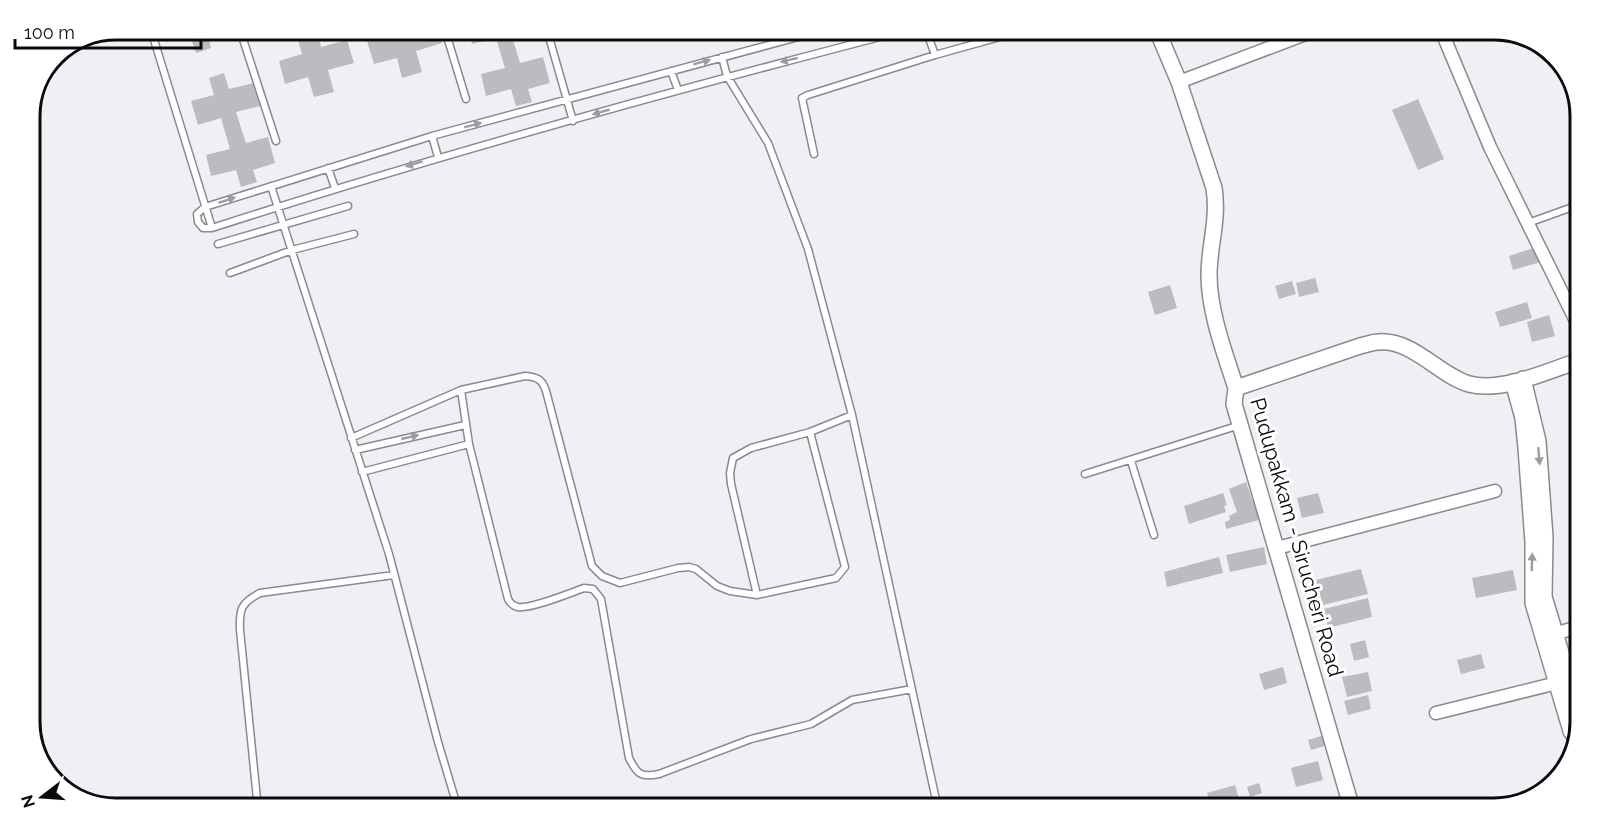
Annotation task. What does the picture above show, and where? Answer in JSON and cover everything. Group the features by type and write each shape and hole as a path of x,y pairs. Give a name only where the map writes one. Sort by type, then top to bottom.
{"street":[{"path":"1161,40 1179,82 1214,188 1217,203 1209,274 1211,294 1236,388"},
{"path":"1179,82 1290,40"},
{"path":"1445,40 1490,147 1570,309"},
{"name":"Pudupakkam - Sirucheri Road","path":"1349,798 1234,404 1236,388 1338,353 1380,342 1398,344 1454,378 1470,384 1490,386 1518,380 1570,363"},
{"path":"1518,380 1526,439 1533,542 1533,603 1570,690"},
{"path":"1277,548 1495,491"},
{"path":"1549,636 1570,629"},
{"path":"1549,636 1557,683 1570,728"},
{"path":"1436,713 1557,683"}],"lane":[{"path":"154,40 212,228"},
{"path":"243,40 276,141"},
{"path":"448,40 465,99"},
{"path":"550,40 573,121"},
{"path":"786,40 432,136 328,168 206,207 197,214 198,222 203,228 212,228 438,157 727,76 868,40"},
{"path":"930,40 935,55"},
{"path":"814,154 802,98 989,40"},
{"path":"722,57 727,76 768,143 808,249 852,415 936,798"},
{"path":"671,71 678,90"},
{"path":"432,136 438,157"},
{"path":"328,168 334,188"},
{"path":"271,186 394,575 455,798"},
{"path":"218,244 348,206"},
{"path":"1528,223 1570,208"},
{"path":"230,273 292,250 354,234"},
{"path":"351,438 461,390 525,376 535,377 544,384 592,566 602,576 620,583 689,567 696,569 717,586 730,591 758,595 836,578 845,567 810,432"},
{"path":"461,390 469,444 508,598 511,604 517,607 528,607 584,588 593,589 601,599 629,758 640,774 647,776 659,774 751,739 811,724 852,700 912,688"},
{"path":"758,595 731,484 730,473 733,458 751,448 810,432 852,415"},
{"path":"355,450 465,425"},
{"path":"1085,474 1240,425"},
{"path":"362,472 469,444"},
{"path":"1131,461 1154,535"},
{"path":"257,798 240,630 239,614 243,605 260,593 394,575"}],"building":[{"path":"191,40 209,40 211,48 196,53"},
{"path":"298,40 319,40 321,47 347,40 354,63 328,70 334,92 314,97 308,77 285,84 279,61 302,54"},
{"path":"441,40 442,43 416,51 422,72 402,78 397,58 374,64 367,41"},
{"path":"471,40 488,40 472,44"},
{"path":"497,40 513,40 520,63 543,57 550,83 528,89 532,102 516,106 511,89 486,96 481,74 505,68"},
{"path":"224,73 229,89 254,83 260,106 236,112 246,143 268,137 275,163 253,170 257,182 241,187 236,170 211,176 206,155 230,149 221,118 198,125 191,101 214,95 209,78"},
{"path":"1418,99 1444,159 1418,170 1392,110"},
{"path":"1537,247 1541,262 1513,270 1509,256"},
{"path":"1315,278 1319,292 1299,297 1296,283"},
{"path":"1292,281 1296,294 1279,299 1275,286"},
{"path":"1170,285 1177,308 1155,315 1148,292"},
{"path":"1527,302 1532,318 1500,327 1495,312"},
{"path":"1549,315 1555,336 1532,342 1527,322"},
{"path":"1246,482 1253,502 1257,501 1262,519 1226,529 1225,522 1230,520 1229,516 1237,512 1229,489"},
{"path":"1223,493 1227,505 1224,506 1226,512 1189,524 1184,506"},
{"path":"1318,493 1324,513 1302,518 1297,498"},
{"path":"1264,547 1267,564 1230,572 1226,555"},
{"path":"1219,557 1223,573 1167,587 1164,572"},
{"path":"1361,569 1368,594 1323,605 1316,580"},
{"path":"1513,570 1517,590 1476,598 1472,578"},
{"path":"1368,598 1372,617 1328,628 1324,609"},
{"path":"1365,640 1369,657 1354,661 1350,644"},
{"path":"1481,654 1485,668 1461,674 1457,660"},
{"path":"1283,667 1287,683 1264,690 1259,674"},
{"path":"1368,672 1372,691 1347,697 1342,677"},
{"path":"1368,695 1371,709 1348,715 1344,701"},
{"path":"1325,735 1328,745 1311,750 1308,740"},
{"path":"1318,761 1323,780 1296,787 1291,768"},
{"path":"1259,783 1262,793 1250,797 1247,787"},
{"path":"1235,785 1239,798 1208,798 1207,793"}]}
